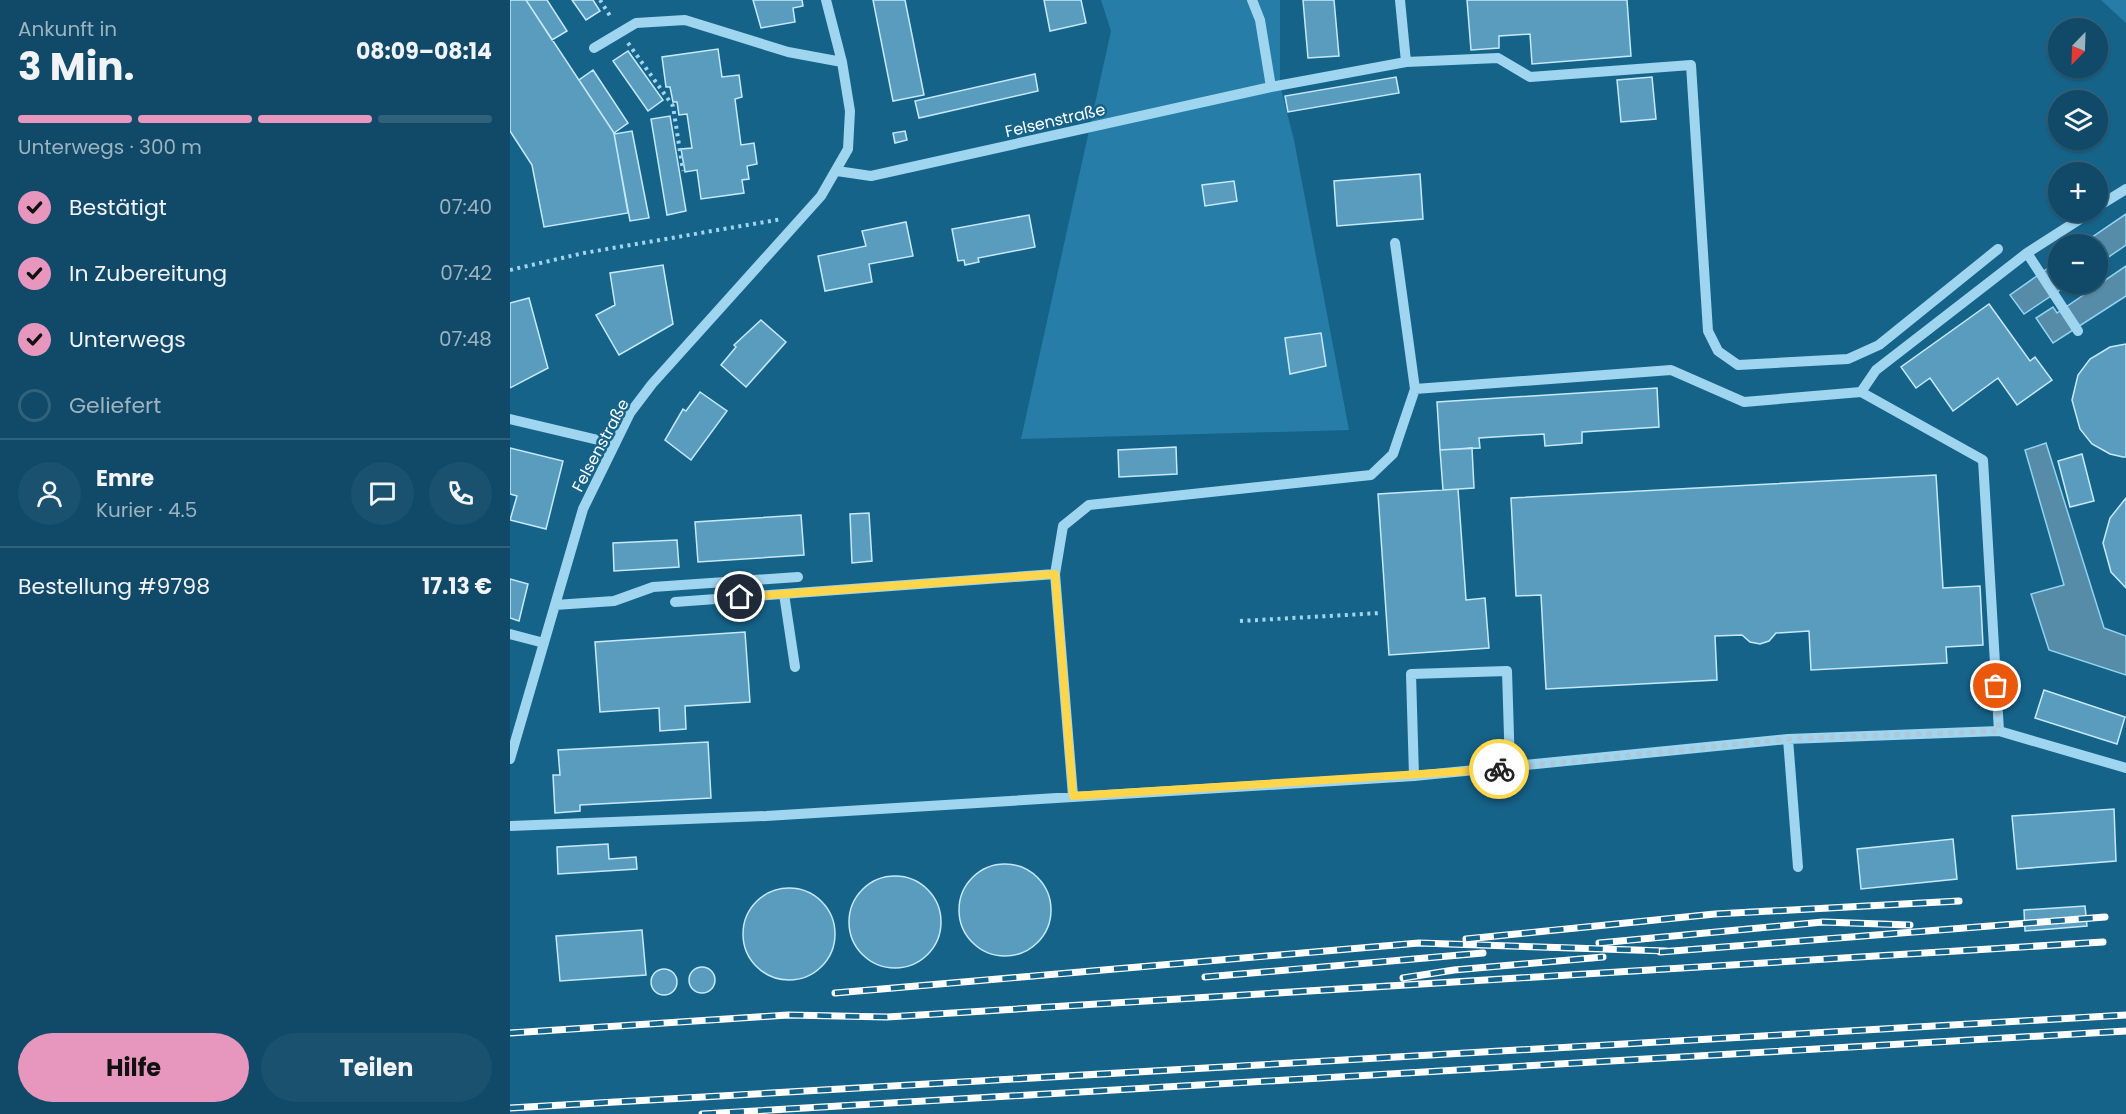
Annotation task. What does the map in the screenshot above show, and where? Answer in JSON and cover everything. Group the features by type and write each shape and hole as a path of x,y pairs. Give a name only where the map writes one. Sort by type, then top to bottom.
{"street":[{"name":"Felsenstraße","path":"510,759 583,509 630,413 652,384 821,196 848,149 850,111 842,62 826,0"},
{"path":"1252,0 1260,20 1275,86"},
{"path":"1400,0 1406,62"},
{"path":"594,48 636,23 685,20 788,52 842,62"},
{"name":"Felsenstraße","path":"837,171 870,176 1275,86 1406,62 1498,58 1530,77 1691,65 1708,331 1718,351 1738,365 1848,359 1879,345 1998,249"},
{"path":"2108,200 2126,189"},
{"path":"1861,392 1876,370 2027,253 2075,222"},
{"path":"1073,796 1055,574 1063,526 1089,505 1371,476 1393,454 1415,389 1395,243"},
{"path":"2027,253 2078,331"},
{"path":"1415,389 1671,370 1744,402 1861,392 1983,460 1999,731"},
{"path":"510,419 615,444"},
{"path":"675,602 1055,574"},
{"path":"555,605 614,601 653,587 798,577"},
{"path":"784,594 795,667"},
{"path":"510,634 544,643"},
{"path":"1414,776 1411,674 1507,671 1510,768"},
{"path":"510,826 766,816 1414,776 1788,739 1999,731 2126,768"},
{"path":"1788,739 1798,867"}],"path":[{"path":"600,0 673,106 683,171"},
{"path":"510,270 585,253 776,218 797,222"},
{"path":"1240,621 1381,613"}],"shaded area":[{"path":"1101,0 1280,0 1280,85 1294,140 1349,430 1021,439 1111,31"},
{"path":"2101,0 2126,0 2126,23"},
{"path":"2126,214 2126,245 2108,257 2108,234 2097,234"},
{"path":"2126,266 2126,296 2053,343 2036,318 2053,307 2057,313 2085,294 2108,294 2108,278"},
{"path":"2048,268 2048,294 2054,294 2024,314 2010,295"},
{"path":"2046,443 2104,628 2126,636 2126,675 2049,650 2031,594 2064,585 2025,450"}],"building":[{"path":"510,0 526,0 614,133 628,213 544,227 532,165 510,131"},
{"path":"526,0 547,0 567,31 552,40"},
{"path":"572,0 593,0 600,11 586,20"},
{"path":"753,0 802,0 803,6 793,8 795,22 761,28"},
{"path":"873,0 905,0 924,95 893,101"},
{"path":"1044,0 1081,0 1086,23 1050,31"},
{"path":"1303,0 1334,0 1339,56 1308,58"},
{"path":"1467,0 1627,0 1631,56 1532,64 1530,34 1499,36 1499,48 1471,50"},
{"path":"718,49 722,77 739,75 742,97 735,99 741,145 754,143 757,164 747,166 749,179 742,180 744,193 701,199 697,170 685,172 681,149 692,148 687,114 679,115 677,102 673,102 670,87 666,87 662,57"},
{"path":"628,51 663,100 648,111 613,61"},
{"path":"593,70 628,123 614,133 579,80"},
{"path":"1035,74 1038,91 919,118 915,101"},
{"path":"1396,77 1399,93 1288,112 1285,96"},
{"path":"1652,77 1656,119 1621,122 1617,80"},
{"path":"670,116 686,211 667,215 651,119"},
{"path":"632,131 649,218 630,221 614,134"},
{"path":"905,131 907,140 895,143 893,133"},
{"path":"1420,174 1423,219 1337,226 1334,181"},
{"path":"1234,181 1237,201 1205,206 1202,185"},
{"path":"1029,215 1035,247 978,258 979,262 965,265 964,260 958,261 952,229"},
{"path":"906,222 913,256 869,264 872,282 825,291 818,256 866,246 862,231"},
{"path":"663,265 673,324 619,355 596,315 615,305 610,273"},
{"path":"529,298 548,368 510,388 510,303"},
{"path":"1989,304 2030,361 2035,357 2052,380 2017,405 1998,378 1953,411 1930,378 1916,388 1901,367"},
{"path":"761,320 786,342 746,387 721,365 736,347 734,345"},
{"path":"1321,333 1326,366 1290,374 1285,338"},
{"path":"2126,344 2126,457 2123,457 2110,454 2092,444 2080,429 2072,400 2078,375 2090,359 2110,347"},
{"path":"1657,388 1659,427 1582,432 1582,443 1545,446 1544,434 1479,438 1480,448 1440,450 1437,402"},
{"path":"700,392 727,411 691,460 665,440 683,409 686,411"},
{"path":"1176,447 1177,474 1119,477 1118,450"},
{"path":"510,448 563,461 546,529 510,520 517,496 510,494"},
{"path":"1472,448 1474,488 1443,490 1440,450"},
{"path":"2082,454 2094,501 2070,507 2058,461"},
{"path":"1936,475 1943,588 1980,586 1983,645 1946,647 1947,663 1811,670 1809,631 1776,633 1769,641 1760,644 1750,642 1742,635 1715,636 1717,680 1546,689 1541,595 1516,596 1511,498"},
{"path":"1458,489 1466,600 1485,598 1489,648 1389,655 1378,494"},
{"path":"2126,498 2126,588 2111,572 2103,543 2110,518"},
{"path":"869,513 872,561 852,563 850,514"},
{"path":"801,515 804,555 698,562 695,522"},
{"path":"677,540 679,567 614,571 613,543"},
{"path":"510,579 528,584 519,621 510,618"},
{"path":"745,632 750,702 685,706 686,729 660,731 659,708 600,712 595,642"},
{"path":"2044,690 2125,717 2117,744 2035,718"},
{"path":"708,742 711,798 580,805 580,811 555,813 553,775 560,775 558,750"},
{"path":"2114,809 2116,861 2017,869 2012,816"},
{"path":"1953,839 1957,879 1861,889 1857,849"},
{"path":"608,844 609,859 636,857 637,869 558,874 557,847"},
{"path":"996,864 1014,864 1031,871 1044,884 1051,901 1051,919 1044,936 1031,949 1014,956 996,956 979,949 966,936 959,919 959,901 966,884 979,871"},
{"path":"886,876 904,876 921,883 934,896 941,913 941,931 934,948 921,961 904,968 886,968 869,961 856,948 849,931 849,913 856,896 869,883"},
{"path":"780,888 798,888 815,895 828,908 835,925 835,943 828,960 815,973 798,980 780,980 763,973 750,960 743,943 743,925 750,908 763,895"},
{"path":"2085,906 2087,926 2025,931 2024,910"},
{"path":"642,930 646,975 560,981 556,936"},
{"path":"702,967 711,971 715,980 711,989 702,993 693,989 689,980 693,971"},
{"path":"664,969 673,973 677,982 673,991 664,995 655,991 651,982 655,973"}],"railway":[{"path":"1466,939 1715,914 1959,901"},
{"path":"1660,952 2105,917"},
{"path":"1599,943 1823,922 1910,925"},
{"path":"510,1033 788,1015 887,1017 2103,942"},
{"path":"835,993 1419,943 1666,951"},
{"path":"1205,977 1483,953"},
{"path":"1403,978 1454,970 1603,957"},
{"path":"510,1108 2126,1015"},
{"path":"702,1114 2126,1031"}],"way so far":[{"path":"1499,769 1788,739 1999,731 1996,686"}],"route":[{"path":"740,597 1055,574 1073,796 1499,769"}]}
